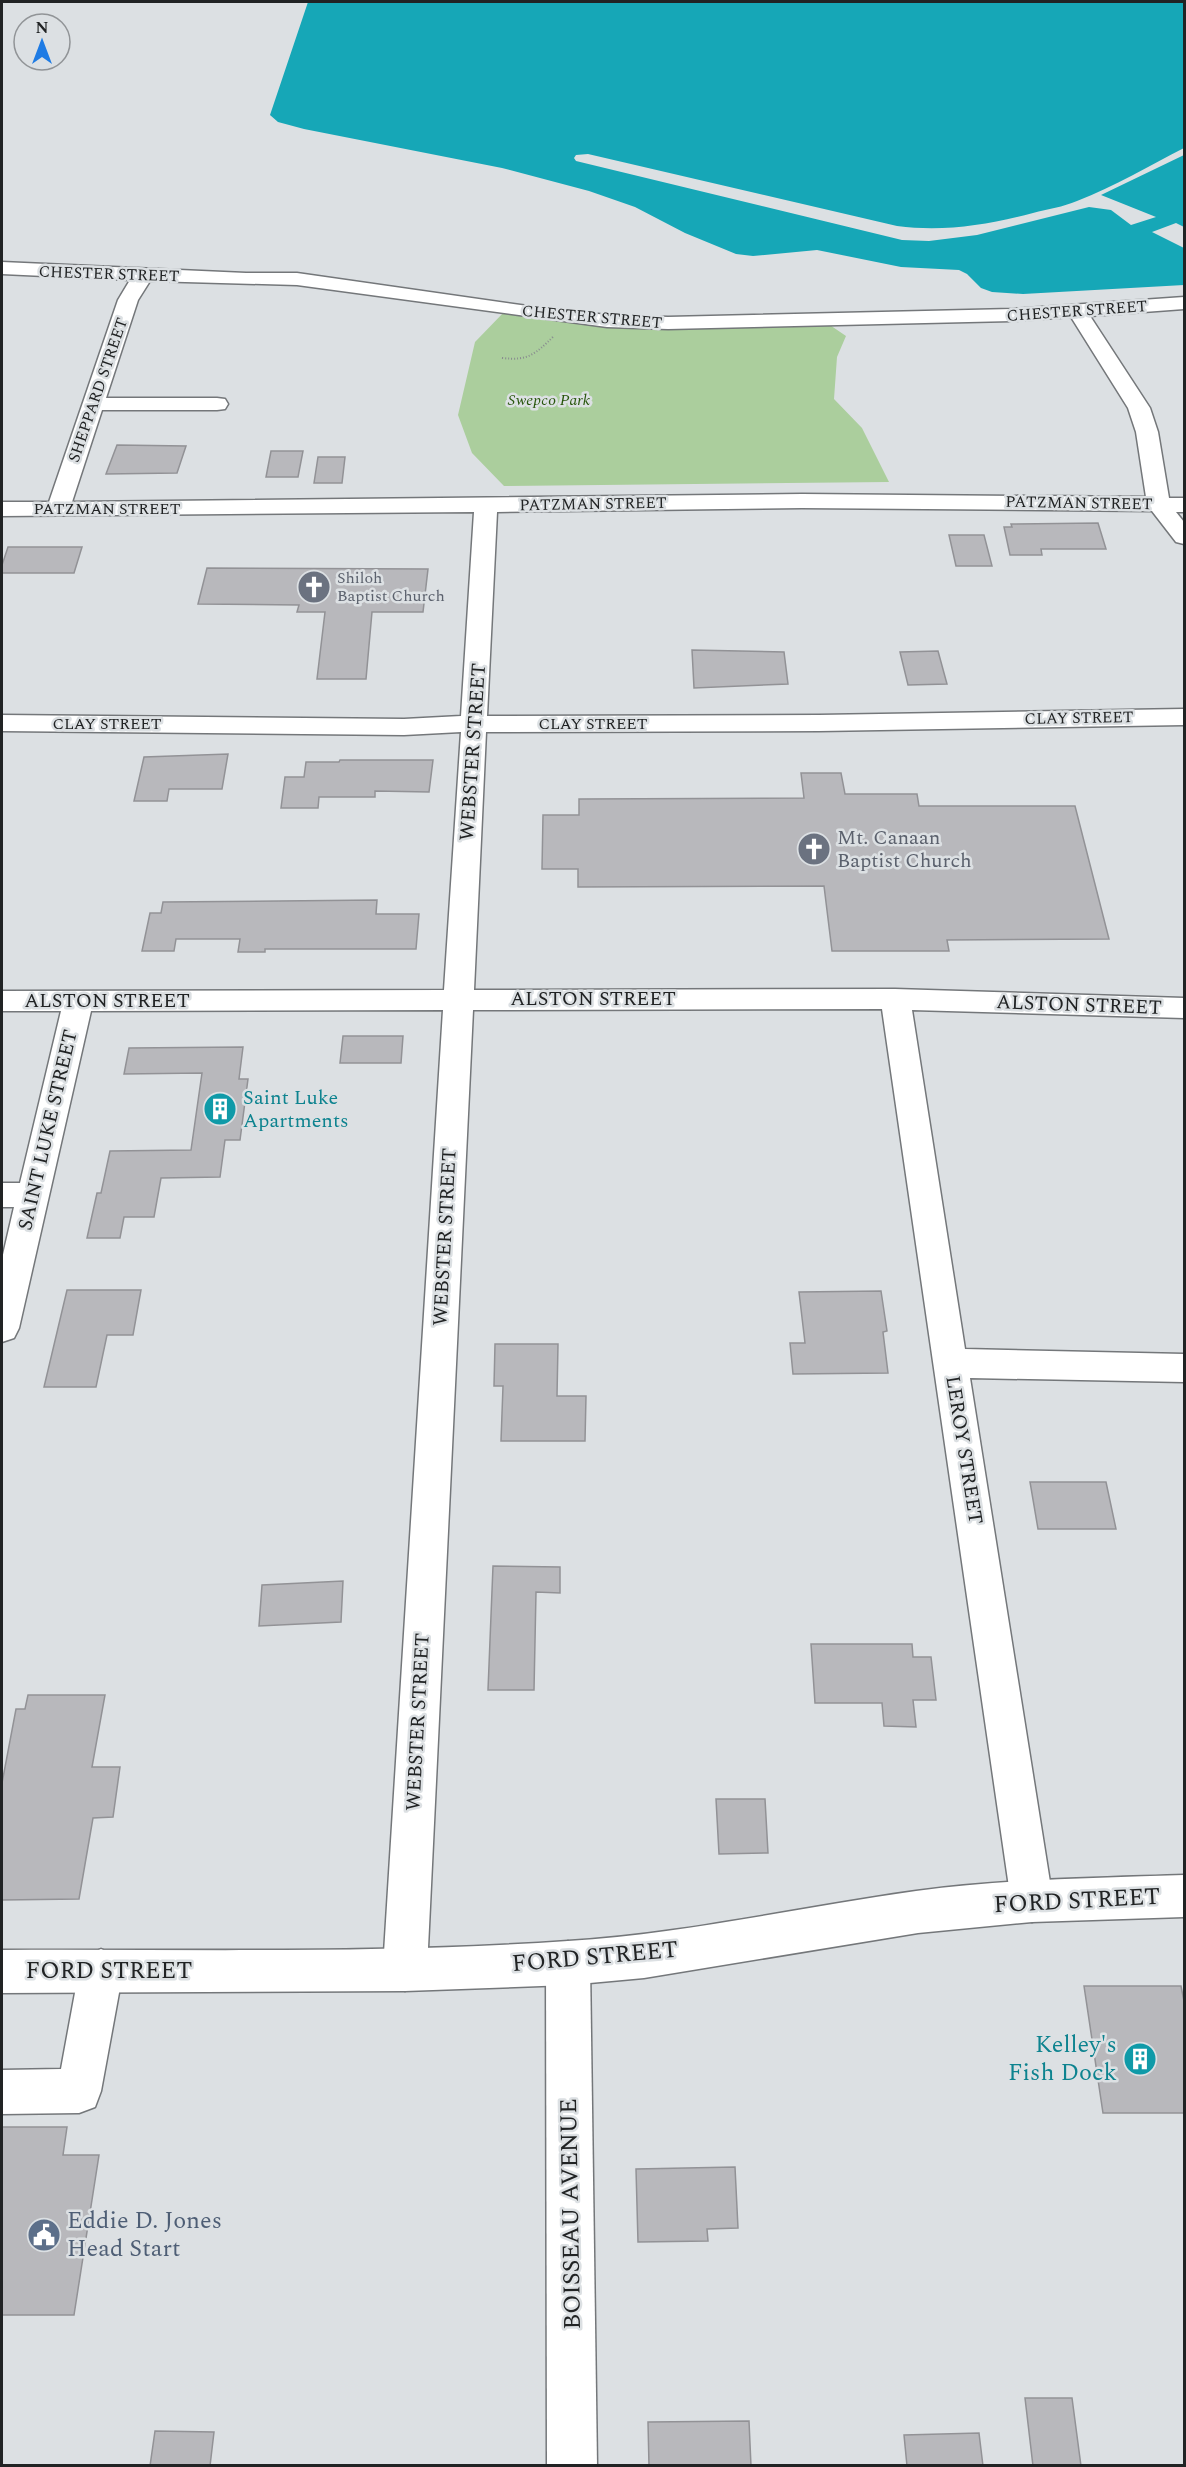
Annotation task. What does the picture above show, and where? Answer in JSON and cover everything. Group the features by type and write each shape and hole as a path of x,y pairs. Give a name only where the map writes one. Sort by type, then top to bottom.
{"street":[{"name":"CHESTER STREET","path":"2,268 309,280 460,303 574,317 668,323 1012,315 1185,303"},
{"name":"SHEPPARD STREET","path":"58,509 128,300 143,275"},
{"path":"1077,311 1139,408 1147,432 1159,505 1185,537"},
{"path":"93,404 217,404"},
{"name":"PATZMAN STREET","path":"2,509 858,501 1185,505"},
{"name":"WEBSTER STREET","path":"405,1969 486,506"},
{"name":"CLAY STREET","path":"2,723 400,727 474,724 819,723 1185,717"},
{"name":"ALSTON STREET","path":"2,1001 895,999 1185,1008"},
{"name":"LEROY STREET","path":"895,999 1032,1901"},
{"name":"SAINT LUKE STREET","path":"2,1328 17,1195 78,1002"},
{"path":"951,1363 1185,1368"},
{"name":"FORD STREET","path":"2,1972 405,1969 568,1963 644,1956 918,1912 1032,1901 1185,1896"},
{"name":"BOISSEAU AVENUE","path":"568,1963 572,2466"},
{"path":"2,2092 79,2091 101,1971"}],"path":[{"path":"502,358 529,358 574,317"}],"green space":[{"name":"Swepco Park","path":"506,310 607,321 821,319 846,336 837,357 834,399 862,428 889,482 504,486 472,453 458,415 475,342"}],"water":[{"path":"308,2 1184,2 1184,148 1105,189 1061,206 999,221 949,228 914,228 897,226 588,154 576,155 574,158 576,161 902,240 929,241 977,235 1089,207 1111,210 1131,225 1156,217 1101,195 1184,155 1184,227 1176,223 1152,232 1184,248 1184,285 1023,294 992,292 981,288 967,274 959,270 901,267 817,250 753,256 736,254 685,233 635,207 589,191 502,168 278,122 270,115"}],"building":[{"path":"117,445 186,446 177,473 106,474"},
{"path":"271,451 303,451 298,477 266,477"},
{"path":"318,457 345,457 342,483 314,483"},
{"path":"1098,523 1106,549 1041,549 1042,555 1010,555 1004,527 1012,527 1011,524"},
{"path":"949,535 984,535 992,566 956,566"},
{"path":"8,547 82,547 74,573 2,573"},
{"name":"Shiloh Baptist Church","path":"207,568 428,569 423,612 372,612 366,679 317,679 325,612 297,612 299,605 198,604"},
{"path":"692,650 784,652 788,684 694,688"},
{"path":"938,651 947,684 908,685 900,652"},
{"path":"228,754 222,789 169,789 167,801 134,801 144,757"},
{"path":"340,760 433,760 429,792 375,791 375,797 319,797 318,808 281,808 285,777 304,777 306,762 339,762"},
{"name":"Mt. Canaan Baptist Church","path":"801,773 841,773 845,794 917,794 919,806 1075,806 1109,939 947,940 949,951 832,951 824,886 578,887 578,869 542,869 543,815 579,815 579,799 804,798"},
{"path":"377,900 376,914 419,914 416,949 265,949 265,952 238,952 240,939 176,939 174,951 142,951 150,913 161,913 163,902"},
{"path":"343,1036 403,1036 401,1063 340,1063"},
{"name":"Saint Luke Apartments","path":"243,1047 239,1079 248,1079 240,1140 225,1140 220,1177 161,1178 154,1217 124,1217 120,1238 87,1238 97,1193 101,1193 110,1151 191,1150 202,1073 124,1074 129,1048"},
{"path":"67,1290 141,1290 133,1335 107,1335 96,1387 44,1387"},
{"path":"881,1291 887,1331 883,1332 888,1373 793,1374 790,1343 805,1343 799,1292"},
{"path":"495,1344 558,1344 557,1396 586,1396 585,1441 501,1441 503,1386 494,1386"},
{"path":"1030,1482 1106,1482 1116,1529 1038,1529"},
{"path":"493,1566 560,1567 560,1593 536,1592 534,1690 488,1690"},
{"path":"343,1581 341,1622 259,1626 262,1585"},
{"path":"811,1644 912,1644 913,1657 931,1657 936,1700 913,1700 916,1727 884,1726 882,1703 815,1703"},
{"path":"28,1695 105,1695 92,1767 120,1767 113,1817 93,1818 79,1899 2,1900 2,1783 16,1709 25,1709"},
{"path":"716,1799 765,1799 768,1853 719,1854"},
{"name":"Kelley's Fish Dock","path":"1084,1986 1181,1986 1185,2006 1185,2113 1103,2113"},
{"name":"Eddie D. Jones Head Start","path":"2,2127 67,2127 63,2155 99,2155 74,2315 2,2315"},
{"path":"735,2167 738,2228 707,2229 708,2241 638,2242 636,2169"},
{"path":"1025,2398 1072,2398 1081,2466 1033,2466"},
{"path":"749,2421 751,2466 649,2466 648,2422"},
{"path":"155,2431 214,2432 210,2466 150,2466"},
{"path":"979,2433 983,2466 907,2466 904,2435"}],"place":[{"name":"Shiloh Baptist Church","path":"314,587"},
{"name":"Mt. Canaan Baptist Church","path":"814,849"},
{"name":"Saint Luke Apartments","path":"220,1109"},
{"name":"Kelley's Fish Dock","path":"1140,2059"},
{"name":"Eddie D. Jones Head Start","path":"44,2235"}]}
